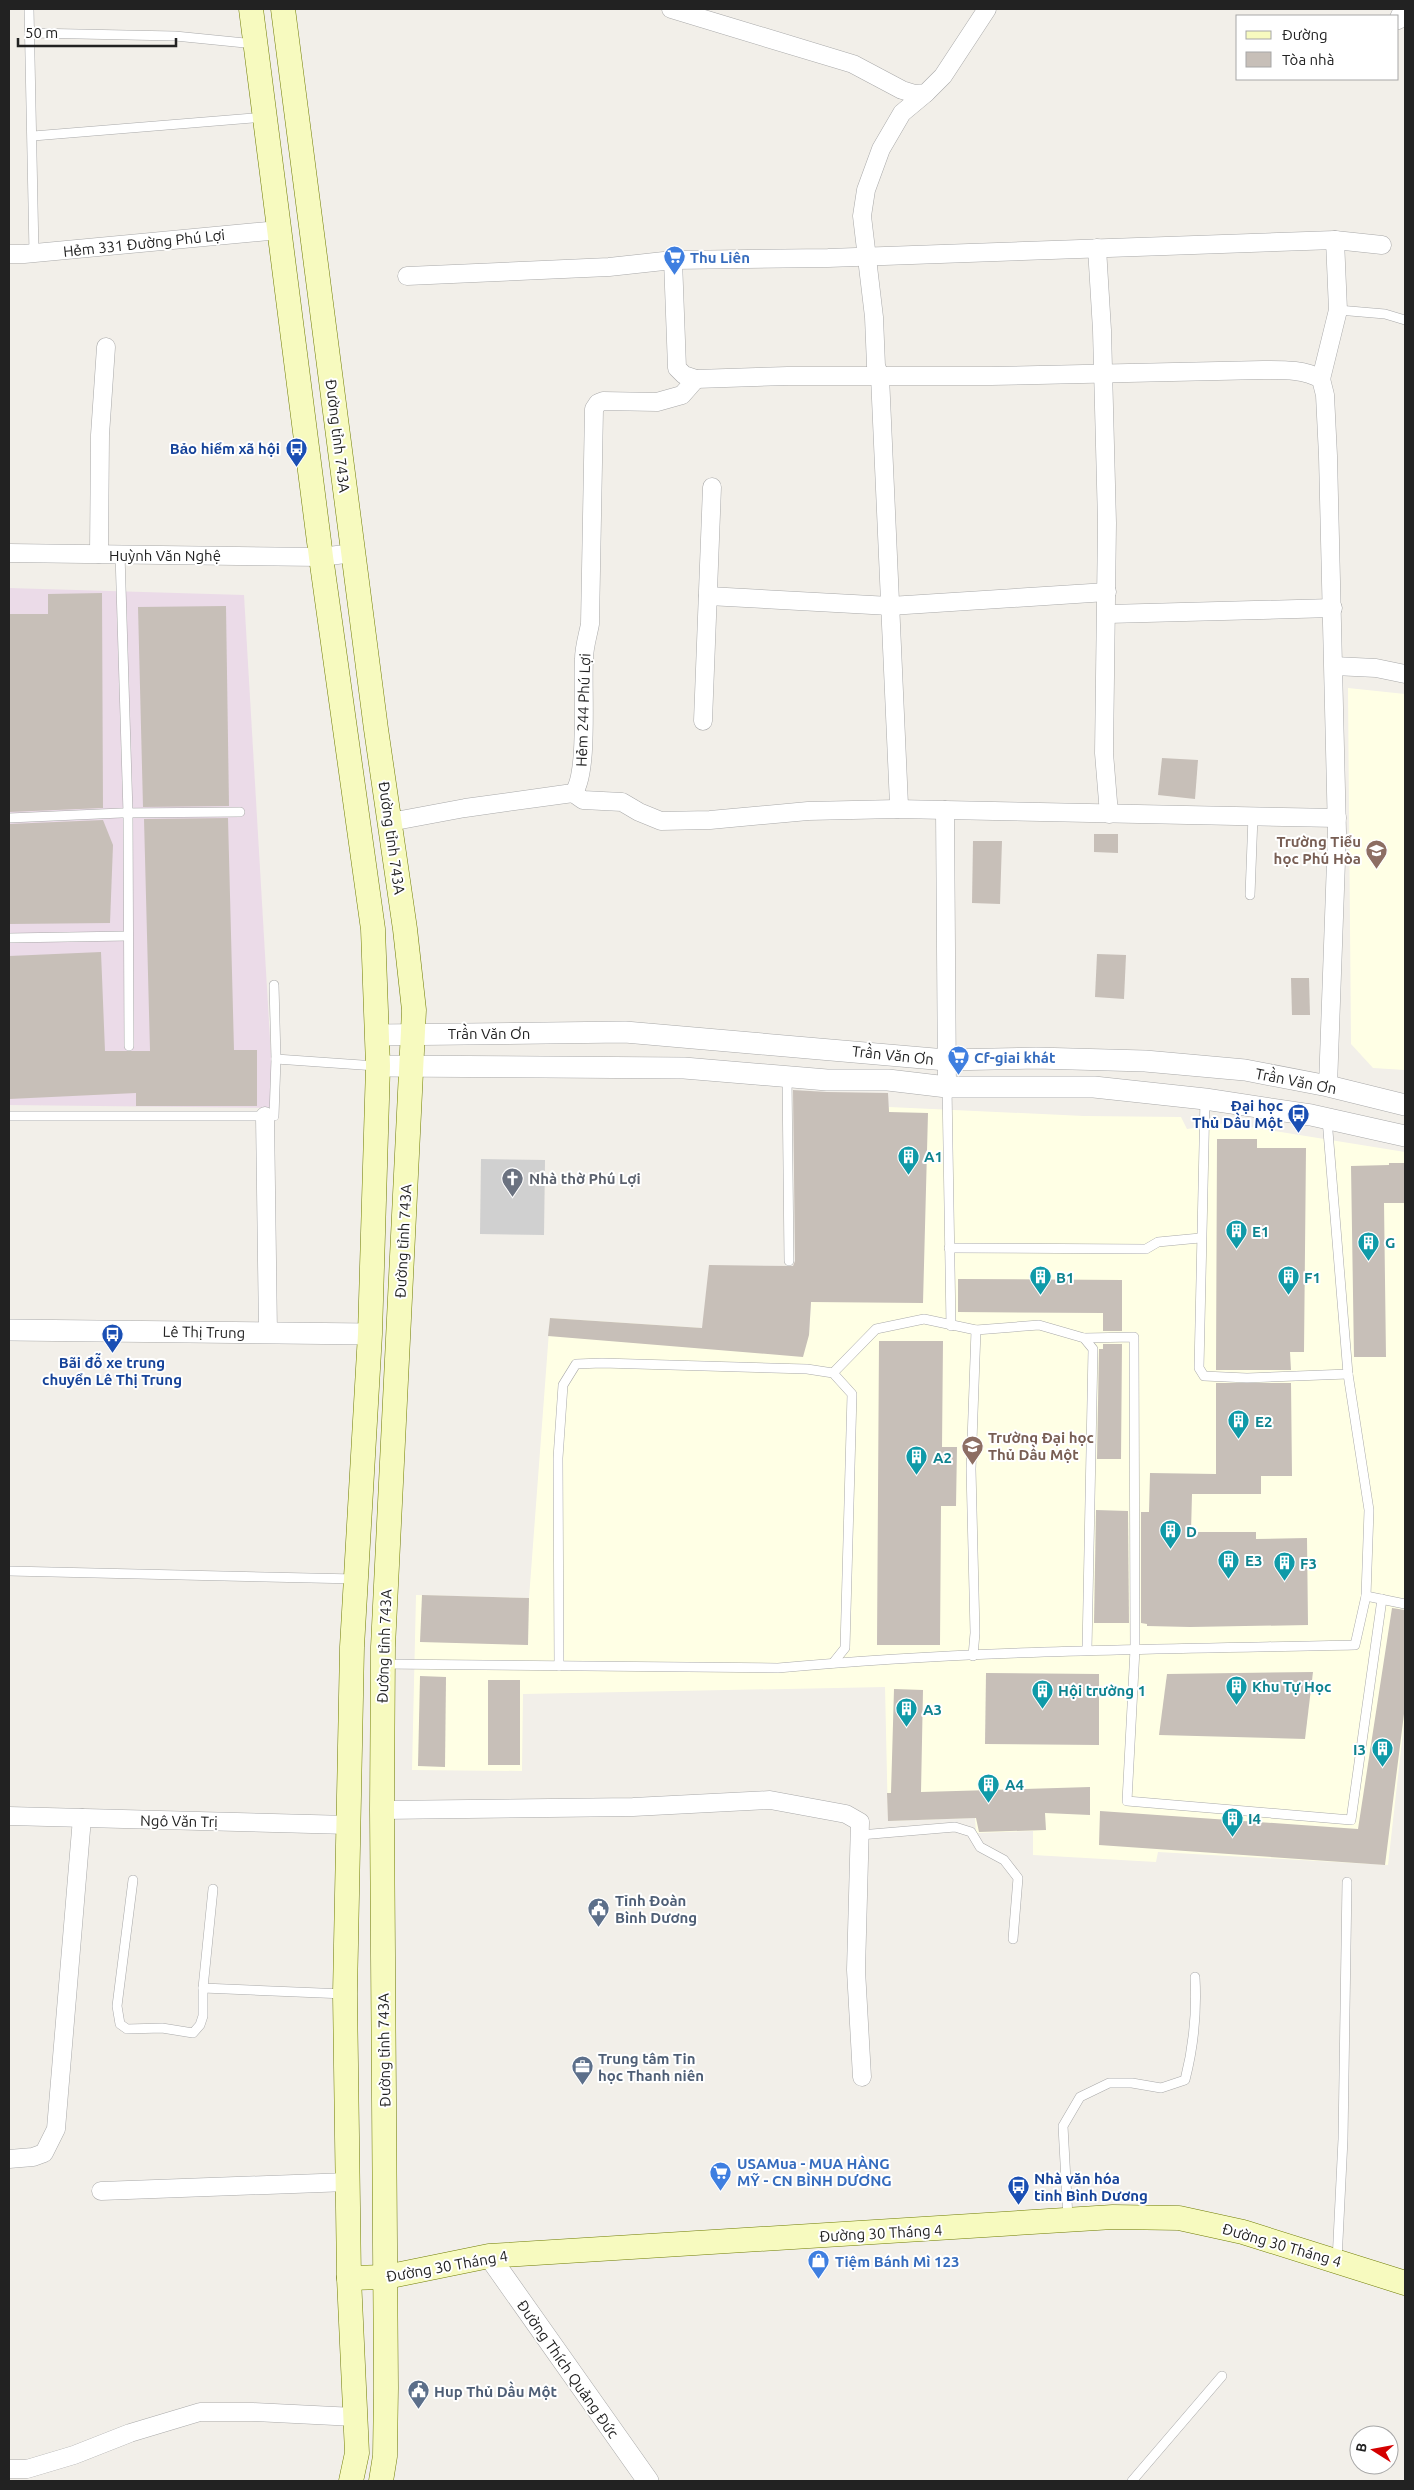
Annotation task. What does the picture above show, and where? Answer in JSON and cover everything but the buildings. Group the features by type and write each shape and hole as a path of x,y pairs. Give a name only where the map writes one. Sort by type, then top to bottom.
{"main road":[{"name":"Đường tỉnh 743A","path":"251,9 321,557 373,929 378,1066 370,1334 352,1647 345,1994 349,2278 357,2453 351,2481"},
{"name":"Đường tỉnh 743A","path":"283,9 353,553 406,929 414,1010 383,1664 382,1810 386,2277 385,2456 381,2481"},
{"name":"Đường 30 Tháng 4","path":"349,2278 386,2277 489,2256 1113,2218 1179,2218 1243,2232 1405,2283"}],"street":[{"path":"671,9 853,64 902,90 915,94 926,93"},
{"path":"897,809 899,805 880,376 876,366 874,316 862,216 864,199 881,148 902,113 943,76 987,9"},
{"name":"Hẻm 331 Đường Phú Lợi","path":"9,254 34,254 279,230"},
{"path":"1328,1086 1337,818 1333,608 1325,394 1321,379 1338,310 1335,240"},
{"path":"407,276 609,267 673,260 866,256 1335,240 1382,245"},
{"path":"1098,248 1105,415 1108,614 1104,752 1109,814"},
{"path":"673,260 677,368 684,375 696,379 1292,370 1312,374 1321,379"},
{"path":"99,554 100,435 106,347"},
{"name":"Hẻm 244 Phú Lợi","path":"572,793 578,788 582,766 584,656 590,624 594,409 598,403 603,401 657,402 682,395 696,379"},
{"path":"703,721 712,487"},
{"name":"Huỳnh Văn Nghệ","path":"9,553 321,557 353,553"},
{"path":"708,596 890,606 1107,592"},
{"path":"1108,614 1333,608"},
{"path":"1334,666 1376,668 1405,674"},
{"path":"390,822 572,793 583,800 607,803 622,802 639,812 661,820 710,820 808,811 897,809 1337,818"},
{"path":"945,810 947,1087"},
{"name":"Trần Văn Ơn","path":"377,1035 625,1032 946,1060 1036,1058 1145,1060 1245,1070 1328,1086 1405,1105"},
{"name":"Trần Văn Ơn","path":"378,1066 684,1068 827,1080 888,1080 947,1087 1094,1087 1205,1099 1327,1119 1405,1136"},
{"path":"265,1116 268,1333"},
{"name":"Lê Thị Trung","path":"9,1330 398,1333"},
{"path":"382,1810 633,1807 770,1800 846,1814 860,1822 856,1970 862,2077"},
{"name":"Ngô Văn Trị","path":"9,1816 349,1825"},
{"path":"9,2159 33,2157 44,2152 56,2129 82,1818"},
{"path":"101,2191 348,2182"},
{"name":"Đường Thích Quảng Đức","path":"489,2256 648,2481"},
{"path":"9,2469 27,2470 74,2455 130,2433 200,2412 253,2412 355,2417"}],"lane":[{"path":"29,9 31,33 34,254"},
{"path":"31,33 175,36 256,44"},
{"path":"33,136 265,117"},
{"path":"1338,310 1385,314 1405,320"},
{"path":"120,554 128,813 129,1046"},
{"path":"9,818 128,813 240,812"},
{"path":"1250,895 1253,816"},
{"path":"9,938 128,936"},
{"path":"9,1116 274,1116 276,1059 274,985"},
{"path":"276,1059 378,1066"},
{"path":"787,1076 789,1261"},
{"path":"947,1087 950,1326"},
{"path":"1205,1099 1198,1368 1204,1376 1247,1378 1348,1374"},
{"path":"383,1664 778,1668 833,1663 1087,1650 1355,1645 1366,1596 1369,1510 1348,1374 1327,1119"},
{"path":"949,1248 1146,1249 1158,1242 1200,1238"},
{"path":"834,1373 876,1329 924,1319 976,1330 1039,1325 1084,1338 1134,1337 1135,1649 1128,1801 1351,1820 1382,1599"},
{"path":"973,1656 975,1633 971,1469 976,1330"},
{"path":"1084,1338 1093,1349 1087,1650"},
{"path":"559,1666 558,1458 564,1384 576,1364 807,1369 834,1373 852,1394 845,1648 833,1663"},
{"path":"9,1571 356,1579"},
{"path":"1366,1596 1405,1604"},
{"path":"860,1836 955,1827 971,1832 980,1847 1004,1860 1018,1878 1014,1939"},
{"path":"134,1880 118,2006 120,2024 127,2029 162,2028 193,2033 200,2026 204,2016 203,1988 213,1889"},
{"path":"1337,2261 1343,2139 1346,1882"},
{"path":"1068,2221 1063,2126 1080,2097 1108,2083 1132,2083 1161,2088 1185,2080 1192,2050 1197,2013 1195,1977"},
{"path":"203,1988 345,1994"},
{"path":"1132,2481 1222,2376"}],"shaded area":[{"path":"9,588 244,595 274,1108 9,1105"},
{"name":"Trường Tiểu học Phú Hòa","path":"1348,688 1405,694 1405,1070 1373,1068 1351,1044"},
{"name":"Trường Đại học Thủ Dầu Một","path":"889,1107 1084,1116 1181,1117 1187,1129 1226,1123 1405,1152 1405,1714 1388,1865 1158,1852 1156,1862 1033,1855 1033,1831 976,1833 975,1818 888,1821 885,1687 523,1694 522,1771 412,1770 416,1595 529,1598 550,1318 809,1335 815,1236 889,1112"},
{"name":"Nhà thờ Phú Lợi","path":"481,1159 545,1160 544,1235 480,1234"}],"place":[{"name":"Thu Liên","path":"674,276"},
{"name":"Bảo hiểm xã hội","path":"296,467"},
{"name":"Trường Tiểu học Phú Hòa","path":"1377,869"},
{"name":"Cf-giai khát","path":"958,1076"},
{"name":"Đại học Thủ Dầu Một","path":"1299,1133"},
{"name":"A1","path":"908,1175"},
{"name":"Nhà thờ Phú Lợi","path":"513,1197"},
{"name":"E1","path":"1236,1250"},
{"name":"G","path":"1369,1261"},
{"name":"B1","path":"1040,1296"},
{"name":"F1","path":"1288,1296"},
{"name":"Bãi đỗ xe trung chuyển Lê Thị Trung","path":"112,1353"},
{"name":"E2","path":"1239,1440"},
{"name":"Trường Đại học Thủ Dầu Một","path":"972,1465"},
{"name":"A2","path":"917,1476"},
{"name":"D","path":"1170,1550"},
{"name":"E3","path":"1229,1579"},
{"name":"F3","path":"1284,1582"},
{"name":"Khu Tự Học","path":"1236,1705"},
{"name":"Hội trường 1","path":"1042,1709"},
{"name":"A3","path":"907,1728"},
{"name":"I3","path":"1382,1768"},
{"name":"A4","path":"989,1803"},
{"name":"I4","path":"1232,1837"},
{"name":"Tỉnh Đoàn Bình Dương","path":"599,1928"},
{"name":"Trung tâm Tin học Thanh niên","path":"582,2086"},
{"name":"USAMua - MUA HÀNG MỸ - CN BÌNH DƯƠNG","path":"721,2191"},
{"name":"Nhà văn hóa tỉnh Bình Dương","path":"1018,2206"},
{"name":"Tiệm Bánh Mì 123","path":"819,2280"},
{"name":"Hup Thủ Dầu Một","path":"418,2410"}]}
